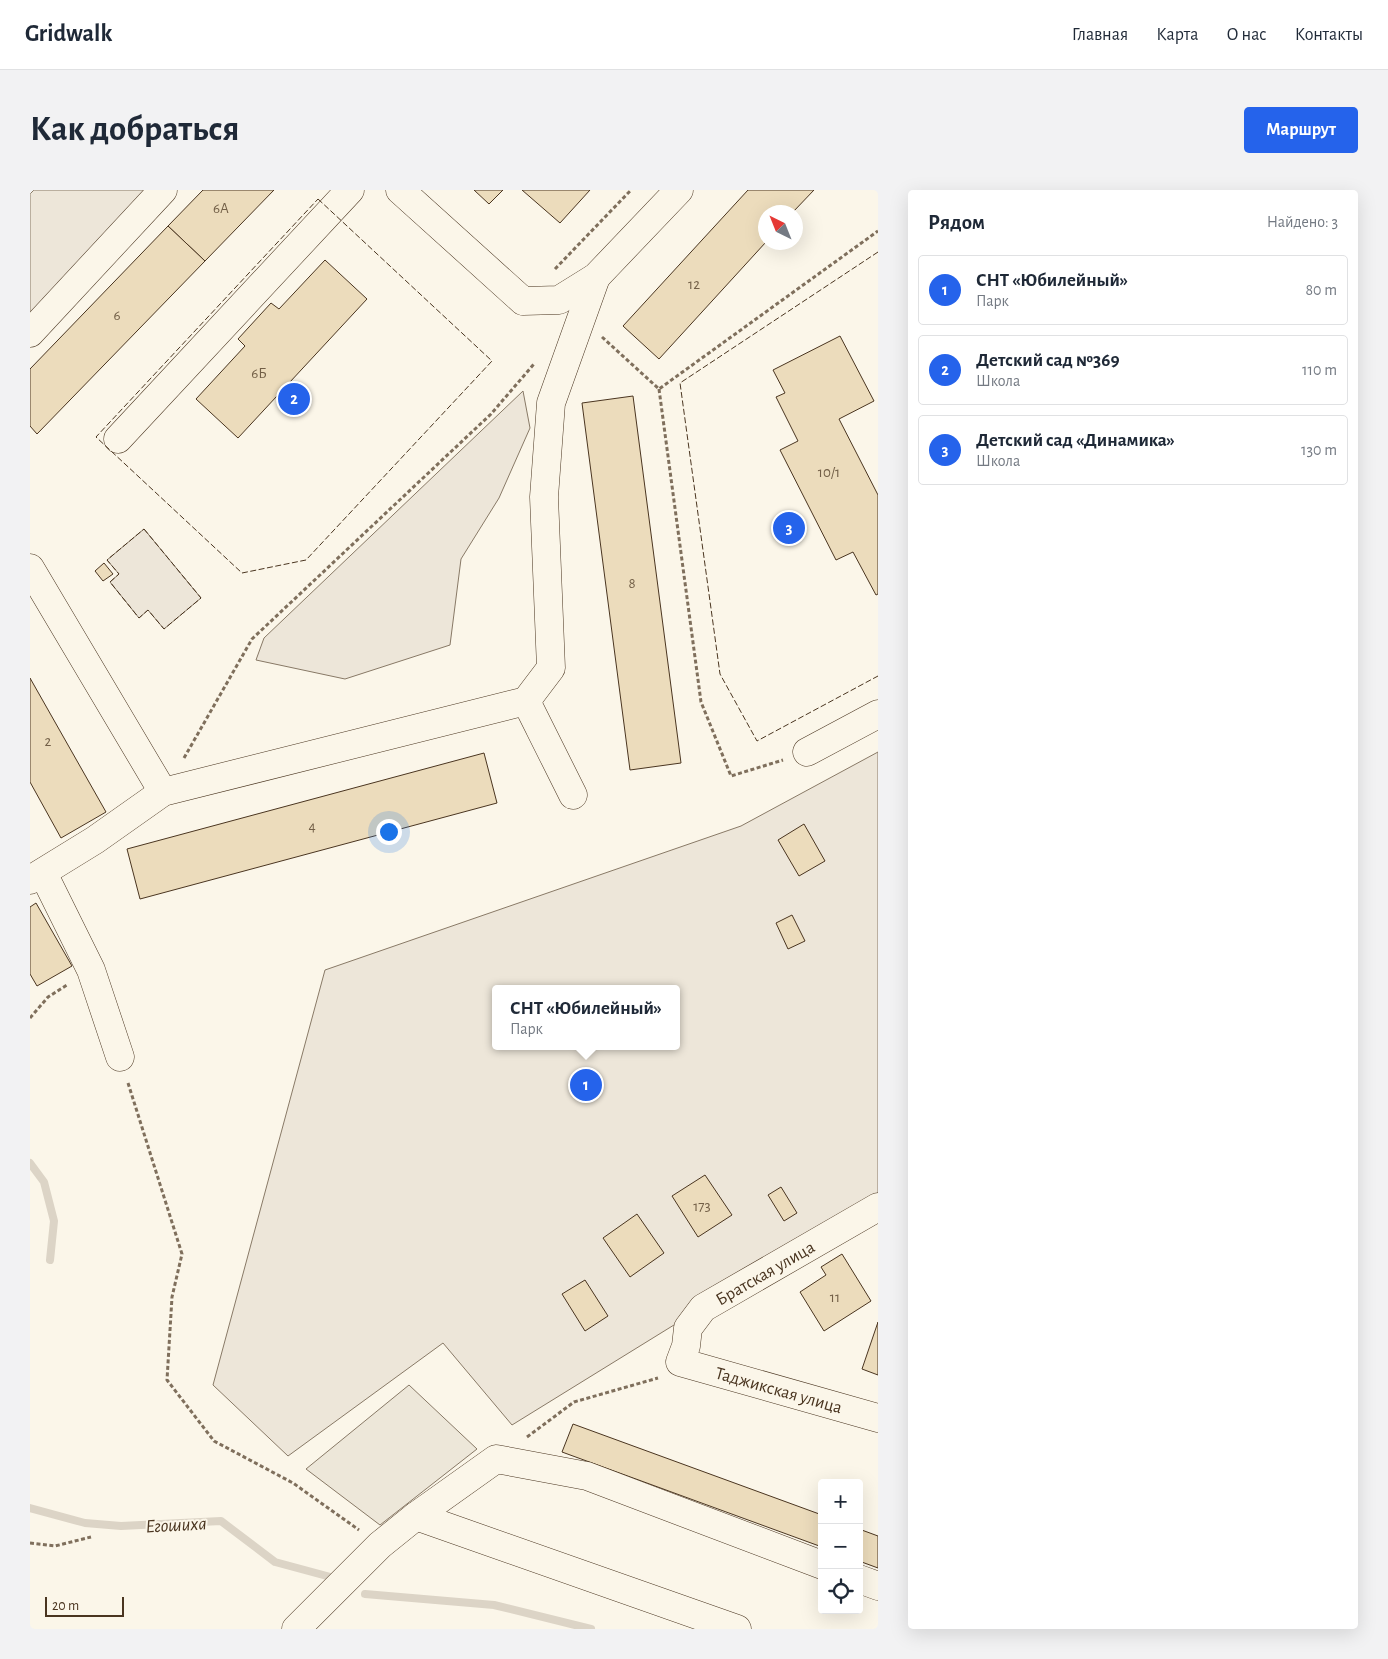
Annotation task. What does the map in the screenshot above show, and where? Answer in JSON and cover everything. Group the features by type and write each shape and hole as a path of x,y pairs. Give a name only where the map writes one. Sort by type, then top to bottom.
{"street":[{"path":"30,333 163,190"},
{"path":"118,439 350,190"},
{"path":"400,190 523,301 559,300 596,277 679,190"},
{"path":"120,1057 91,970 36,877 95,840 163,792 526,701 552,668 544,496 551,403 596,277"},
{"path":"30,568 163,792"},
{"path":"526,701 573,795"},
{"path":"807,752 878,714"},
{"name":"Братская улица","path":"680,1362 686,1346 688,1328 702,1308 878,1207"},
{"name":"Таджикская улица","path":"680,1362 878,1418"},
{"path":"296,1629 380,1545 416,1516 496,1459 587,1476 818,1563"},
{"path":"416,1516 737,1629"},
{"path":"863,1580 878,1586"}],"path":[{"path":"523,301 631,190"},
{"path":"659,389 878,231"},
{"path":"578,329 586,322 659,389 701,702 731,776 807,752"},
{"path":"163,792 252,639 491,414 539,359"},
{"path":"30,1018 48,997 91,970"},
{"path":"120,1057 182,1254 172,1297 167,1380 214,1441 293,1483 380,1545"},
{"path":"496,1459 574,1402 663,1377 680,1362"},
{"path":"30,1543 55,1546 91,1537"}],"shaded area":[{"path":"34,190 147,190 30,318 30,194"},
{"path":"523,391 530,428 499,498 461,559 450,645 345,679 256,660 264,638"},
{"path":"144,529 201,598 164,629 148,610 139,618 110,582 119,574 107,560"},
{"path":"878,752 878,1199 512,1425 443,1343 288,1456 213,1385 325,970 741,826"},
{"path":"409,1385 477,1449 380,1525 306,1469"}],"building":[{"path":"203,190 274,190 205,261 168,226"},
{"path":"474,190 503,190 489,204"},
{"path":"522,190 590,190 560,223"},
{"path":"748,190 814,190 800,205 758,205 759,250 659,359 623,326"},
{"path":"168,226 205,261 37,434 30,426 30,369"},
{"path":"325,260 367,299 238,438 196,399 245,346 238,339 271,303 279,309"},
{"path":"840,336 874,401 839,419 878,495 878,594 876,595 853,552 836,560 780,450 798,441 776,397 785,393 773,370"},
{"path":"633,396 681,763 630,770 582,403"},
{"path":"104,563 113,574 103,581 95,571"},
{"path":"30,678 106,812 61,838 30,782"},
{"path":"484,753 497,803 140,899 127,849"},
{"path":"804,824 825,861 799,876 778,840"},
{"path":"36,903 72,966 37,986 30,974 30,907"},
{"path":"792,915 805,941 788,949 776,923"},
{"path":"705,1175 732,1215 698,1237 672,1196"},
{"path":"781,1187 797,1213 784,1221 768,1195"},
{"path":"637,1214 664,1253 630,1277 603,1238"},
{"path":"842,1254 871,1301 824,1331 800,1292 826,1275 821,1267"},
{"path":"585,1280 608,1316 585,1331 562,1294"},
{"path":"878,1322 878,1375 862,1369"},
{"path":"573,1424 818,1514 818,1546 562,1452"},
{"path":"863,1530 878,1536 878,1568 863,1562"}],"waterway":[{"path":"30,1163 44,1182 54,1221 50,1260"},
{"name":"Егошиха","path":"30,1508 85,1523 121,1526 221,1521 275,1562 338,1579"},
{"name":"Егошиха","path":"365,1594 494,1605 591,1629"}],"fence":[{"path":"318,199 492,361 306,560 242,573 96,437 318,199"},
{"path":"878,252 680,383 720,674 757,741 878,676"},
{"path":"144,529 201,598 164,629 148,610 139,618 110,582 119,574 107,560 144,529"}],"place":[{"name":"Детский сад №369","path":"294,399"},
{"name":"Детский сад «Динамика»","path":"789,528"},
{"name":"СНТ «Юбилейный»","path":"586,1085"}]}
